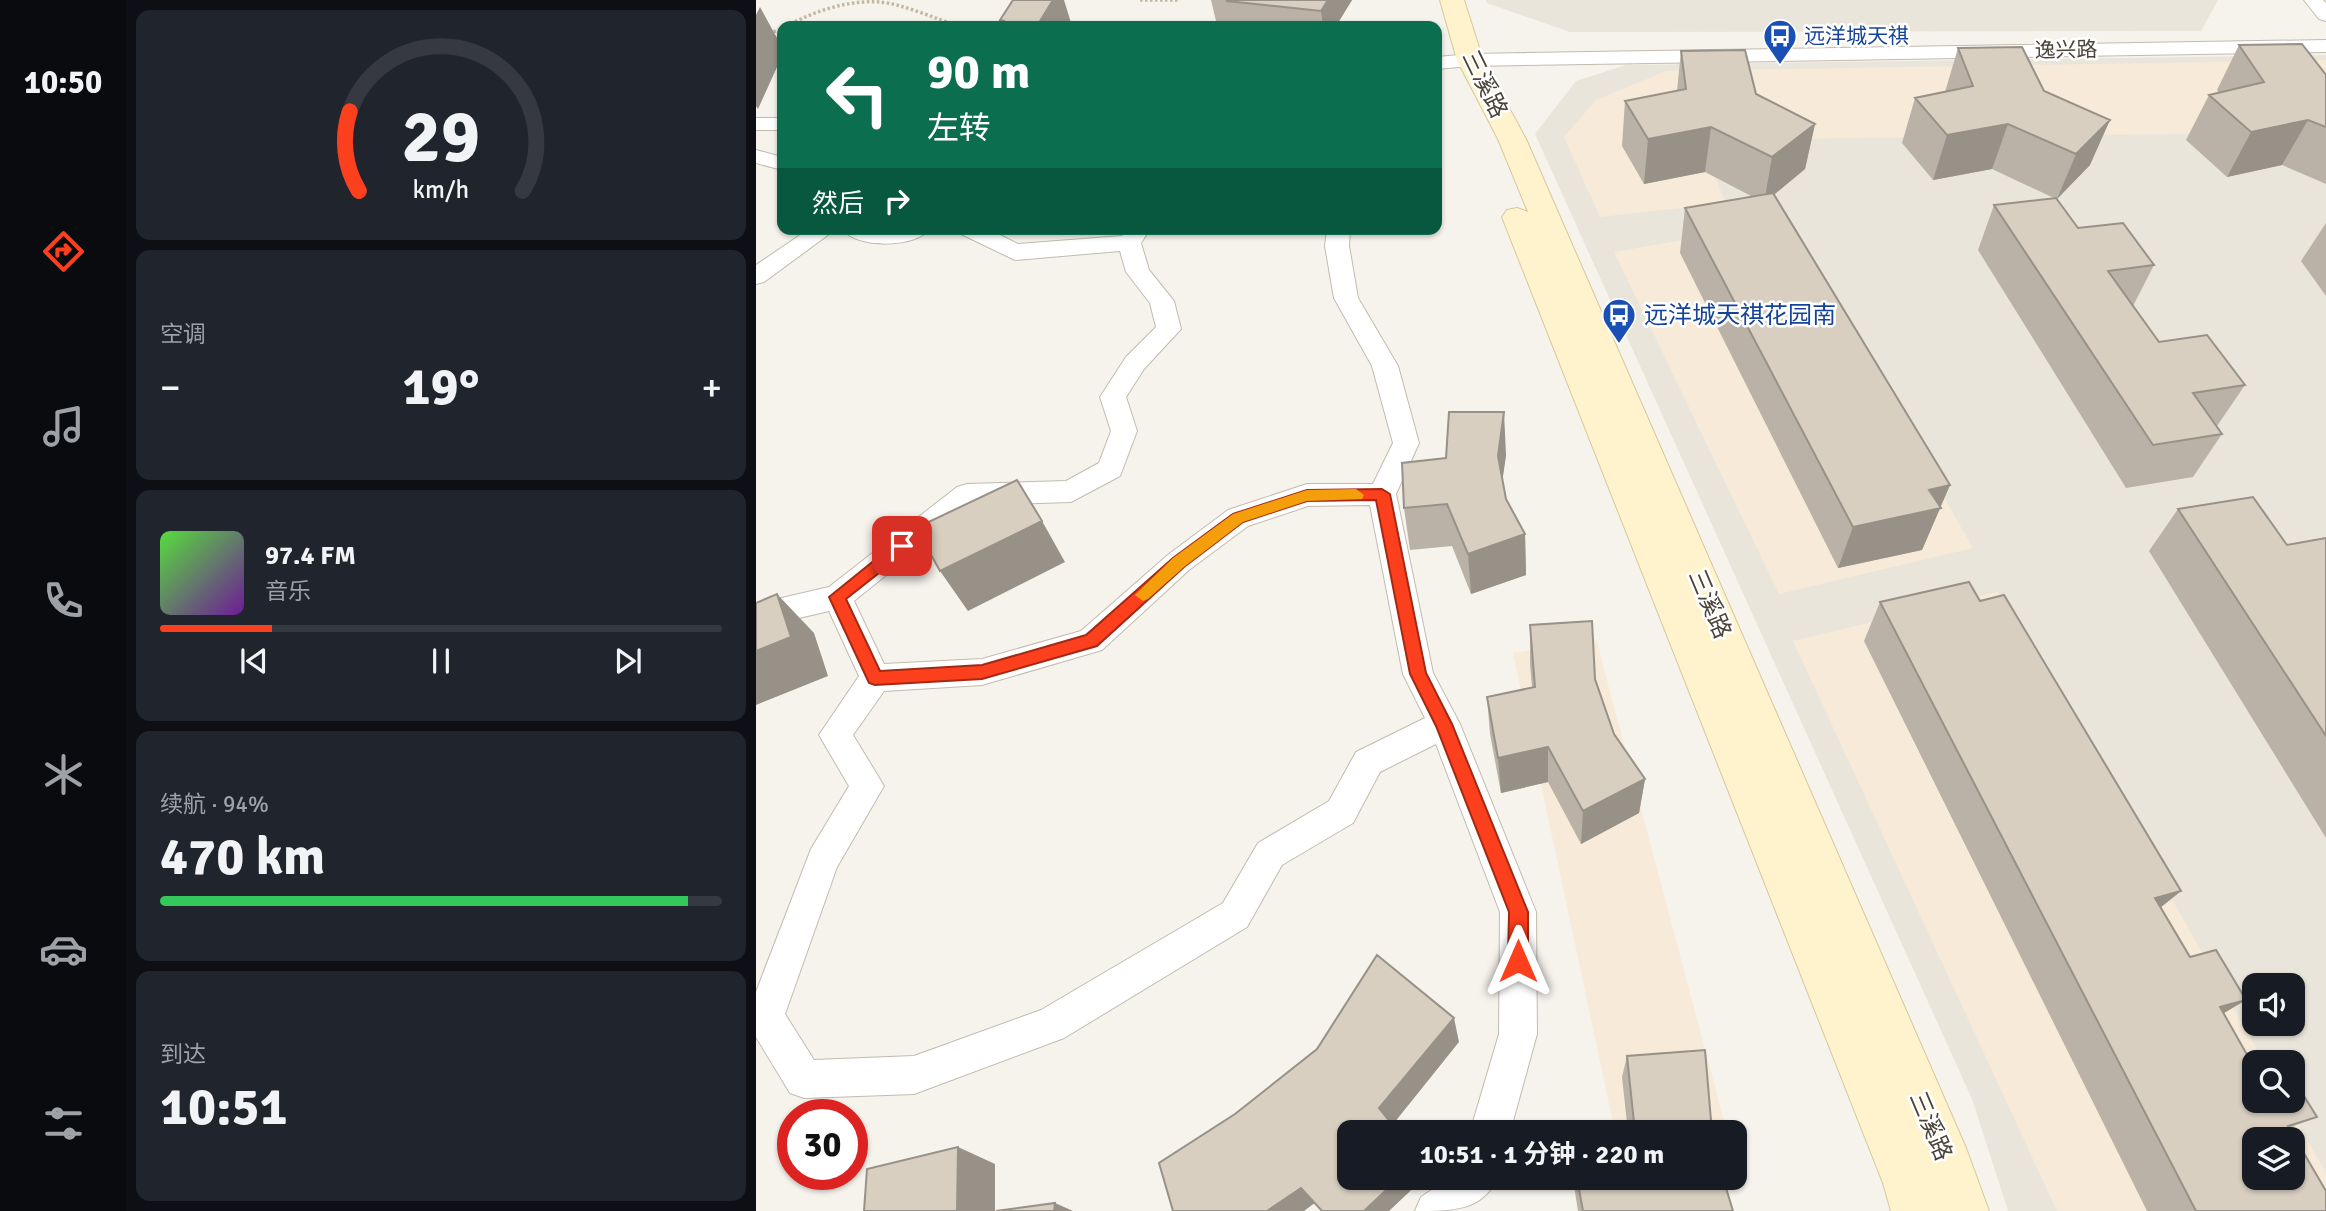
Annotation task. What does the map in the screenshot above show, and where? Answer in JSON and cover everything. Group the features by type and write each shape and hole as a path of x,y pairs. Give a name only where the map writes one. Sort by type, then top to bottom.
{"main road":[{"name":"三溪路","path":"1442,28 1448,57 1489,147 1909,1183 1917,1211"},
{"name":"三溪路","path":"1448,57 1518,151 1948,1166 1963,1211"}],"street":[{"path":"2313,0 2326,15"},
{"name":"逸兴路","path":"1448,57 2326,46"},
{"path":"756,124 777,124"},
{"path":"756,156 777,162"},
{"path":"756,276 816,235"},
{"path":"870,235 895,235"},
{"path":"756,616 837,597 967,495 1071,491 1110,469 1124,432 1113,397 1135,363 1169,329 1161,301 1138,272 1134,236 1015,252 981,235"},
{"path":"1338,235 1337,246 1346,298 1385,366 1406,443 1382,494 1418,674 1444,724 1518,912 1518,1034 1493,1120"},
{"path":"875,678 982,672 1091,641 1179,562 1238,518 1307,495 1382,494"},
{"path":"837,597 875,678"},
{"path":"875,678 835,735 867,786 823,860 765,1017 804,1079 915,1075 1051,1025 1235,915 1270,854 1340,812 1368,762 1444,724"},
{"path":"1436,1211 1466,1190"}],"path":[{"path":"1140,0 1181,0"},
{"path":"796,21 814,12 844,5 882,2 944,21"},
{"path":"767,36 777,31"}],"shaded area":[{"path":"1486,0 2218,0 2201,31 1570,32 1487,3"},
{"path":"2326,55 2326,1211 2008,1211 1972,1099 1535,134 1576,81 1626,65"},
{"path":"2326,60 2326,132 1699,140 1726,203 1600,217 1564,137 1596,100 1666,71"},
{"path":"1786,222 1973,548 1779,594 1614,252"},
{"path":"1998,592 2242,1023 2242,1036 2249,1036 2257,1050 2242,1050 2242,1113 2292,1113 2300,1127 2242,1127 2242,1190 2305,1190 2305,1136 2326,1173 2326,1211 2057,1211 1793,641"},
{"path":"1596,639 1724,1120 1612,1120 1513,653"}],"building":[{"path":"1013,0 1053,0 1040,21 1000,20"},
{"path":"1227,0 1328,0 1321,11"},
{"path":"2302,44 2326,75 2326,127 2308,120 2251,132 2209,95 2264,82 2239,45"},
{"path":"2022,47 2044,91 2110,120 2076,154 2008,124 1947,135 1915,98 1973,86 1958,48"},
{"path":"1745,50 1756,94 1815,124 1772,157 1711,127 1648,139 1625,101 1686,89 1681,51"},
{"path":"1773,193 1950,485 1929,490 1941,508 1853,527 1685,208"},
{"path":"2056,198 2078,228 2123,223 2154,265 2108,271 2159,342 2207,335 2245,385 2193,393 2222,434 2153,445 1994,205"},
{"path":"1449,412 1504,412 1498,456 1506,499 1525,534 1468,554 1447,504 1404,508 1402,463 1446,458"},
{"path":"1017,480 1042,521 940,571 916,528"},
{"path":"2253,497 2287,545 2326,538 2326,736 2178,509"},
{"path":"1969,582 1980,601 2004,595 2181,891 2155,898 2190,957 2216,950 2242,993 2242,1001 2220,1007 2244,1050 2242,1050 2242,1113 2305,1113 2305,1098 2317,1117 2289,1127 2242,1127 2242,1190 2305,1190 2305,1155 2326,1191 2326,1211 2196,1211 1880,602"},
{"path":"777,594 791,637 756,651 756,603"},
{"path":"1592,621 1595,679 1614,734 1645,779 1583,811 1548,747 1498,758 1487,697 1535,687 1530,625"},
{"path":"1377,955 1454,1018 1379,1108 1388,1120 1337,1120 1337,1190 1386,1190 1364,1211 1322,1211 1301,1188 1267,1211 1173,1211 1159,1163 1235,1114 1317,1049"},
{"path":"1705,1050 1711,1120 1634,1120 1627,1056"},
{"path":"958,1147 957,1211 864,1211 868,1169"},
{"path":"1579,1190 1727,1190 1733,1211 1583,1211"},
{"path":"1055,1203 1054,1211 996,1211"}],"slow traffic":[{"path":"1143,595 1179,562 1238,518 1307,495 1356,495"}],"place":[{"name":"远洋城天祺","path":"1780,66"},
{"name":"远洋城天祺花园南","path":"1619,345"}],"route":[{"path":"902,546 837,597 875,678 982,672 1091,641 1179,562 1238,518 1307,495 1382,494 1418,674 1444,724 1518,912 1518,961"}]}
